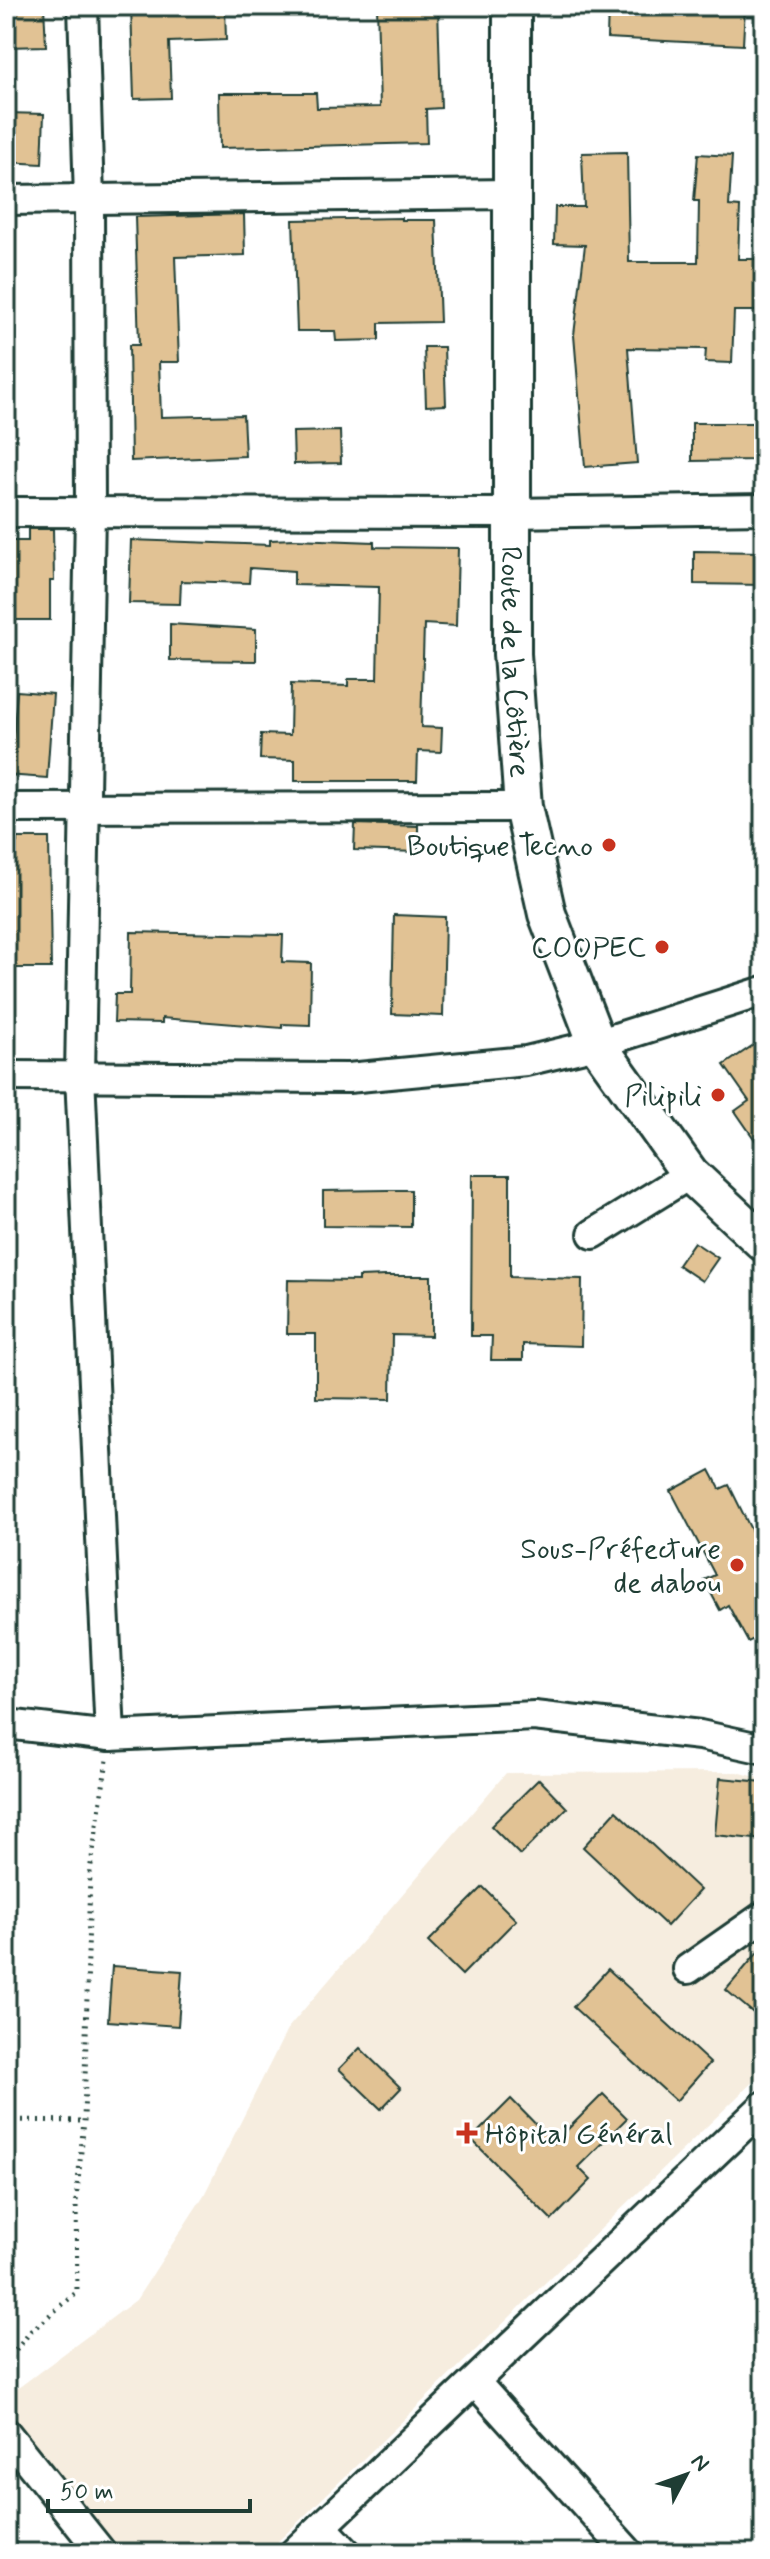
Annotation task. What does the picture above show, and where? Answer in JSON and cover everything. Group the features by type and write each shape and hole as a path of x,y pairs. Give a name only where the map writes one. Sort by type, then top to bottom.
{"main road":[{"name":"Route de la Côtière","path":"512,6 512,654 523,807 547,914 597,1044 690,1174 764,1243"}],"street":[{"path":"83,6 89,199 90,511 80,1075 110,1736"},
{"path":"6,200 511,194"},
{"path":"6,512 511,513 764,509"},
{"path":"6,808 523,807"},
{"path":"6,1076 348,1078 526,1061 597,1044 764,991"},
{"path":"593,1234 690,1174"},
{"path":"6,1724 110,1736 534,1716 700,1735 764,1749"},
{"path":"688,1969 764,1916"},
{"path":"294,2553 764,2106"},
{"path":"476,2383 629,2553"},
{"path":"6,2433 102,2553"},
{"path":"322,2527 347,2553"}],"path":[{"path":"6,2363 31,2331 77,2292 76,2202 84,2121 90,1871 110,1736"},
{"path":"6,2120 84,2121"}],"shaded area":[{"name":"Hôpital Général","path":"737,1772 764,1779 764,2071 266,2553 123,2553 6,2410 6,2397 136,2300 204,2195 288,2028 506,1773"}],"building":[{"path":"6,6 44,6 46,46 6,47"},
{"path":"131,6 225,6 226,40 169,42 171,98 134,99"},
{"path":"377,6 438,6 441,108 426,109 427,143 220,148 219,93 316,93 317,108 380,107"},
{"path":"608,6 745,6 743,45 607,38"},
{"path":"6,113 44,114 42,164 6,162"},
{"path":"627,152 629,262 698,262 699,201 694,201 698,154 732,156 729,206 740,207 738,259 764,259 764,311 734,311 732,363 705,362 706,349 628,348 637,463 585,467 574,335 585,245 554,244 555,207 584,207 582,153"},
{"path":"244,214 245,255 175,257 179,362 159,362 161,417 243,415 245,456 131,461 129,345 139,345 135,217"},
{"path":"293,220 436,220 440,322 379,323 379,340 336,341 335,331 297,331"},
{"path":"424,347 444,347 446,405 426,406"},
{"path":"692,423 755,423 756,460 692,461"},
{"path":"340,431 341,463 294,464 293,432"},
{"path":"28,529 53,529 54,581 50,581 50,620 9,620 6,541 28,541"},
{"path":"131,540 270,545 270,540 374,542 374,547 458,548 456,626 424,624 421,727 442,728 441,752 418,751 417,781 295,781 295,760 260,759 261,734 290,735 291,684 348,686 348,679 377,679 379,587 294,585 294,571 250,568 249,583 181,581 180,604 129,603"},
{"path":"694,551 764,552 764,585 694,584"},
{"path":"170,624 256,629 256,661 170,660"},
{"path":"17,691 53,694 47,778 6,775 6,754 12,754"},
{"path":"355,824 418,826 418,852 354,850"},
{"path":"17,838 49,838 51,968 6,968 6,842 17,842"},
{"path":"394,915 445,917 443,1016 392,1014"},
{"path":"131,932 283,935 282,962 311,963 310,1025 282,1024 282,1028 162,1018 162,1023 114,1022 115,994 130,994"},
{"path":"764,1038 764,1153 735,1111 749,1101 724,1065"},
{"path":"472,1175 510,1175 510,1277 582,1279 581,1346 523,1344 523,1360 491,1360 492,1336 471,1336"},
{"path":"411,1190 411,1227 323,1226 323,1191"},
{"path":"694,1242 718,1258 702,1281 678,1265"},
{"path":"431,1276 431,1336 392,1335 391,1399 316,1398 316,1334 287,1334 288,1280 359,1281 359,1277"},
{"name":"Sous-Préfecture de dabou","path":"710,1470 720,1489 729,1485 764,1556 764,1634 748,1642 728,1605 720,1610 704,1580 715,1575 671,1491"},
{"path":"720,1778 764,1782 764,1840 715,1835"},
{"path":"539,1779 567,1808 520,1855 491,1826"},
{"path":"616,1811 700,1890 667,1926 583,1847"},
{"path":"483,1887 516,1920 462,1975 428,1942"},
{"path":"764,1945 764,2022 726,1990"},
{"path":"112,1966 182,1971 178,2026 108,2021"},
{"path":"608,1969 710,2063 676,2101 573,2007"},
{"path":"360,2048 401,2088 381,2109 339,2069"},
{"path":"603,2094 627,2118 578,2167 591,2180 552,2220 471,2139 511,2099 554,2143"}],"place":[{"name":"Boutique Tecno","path":"609,845"},
{"name":"COOPEC","path":"662,947"},
{"name":"Pilipili","path":"718,1095"},
{"name":"Sous-Préfecture de dabou","path":"737,1565"},
{"name":"Hôpital Général","path":"467,2133"}]}
